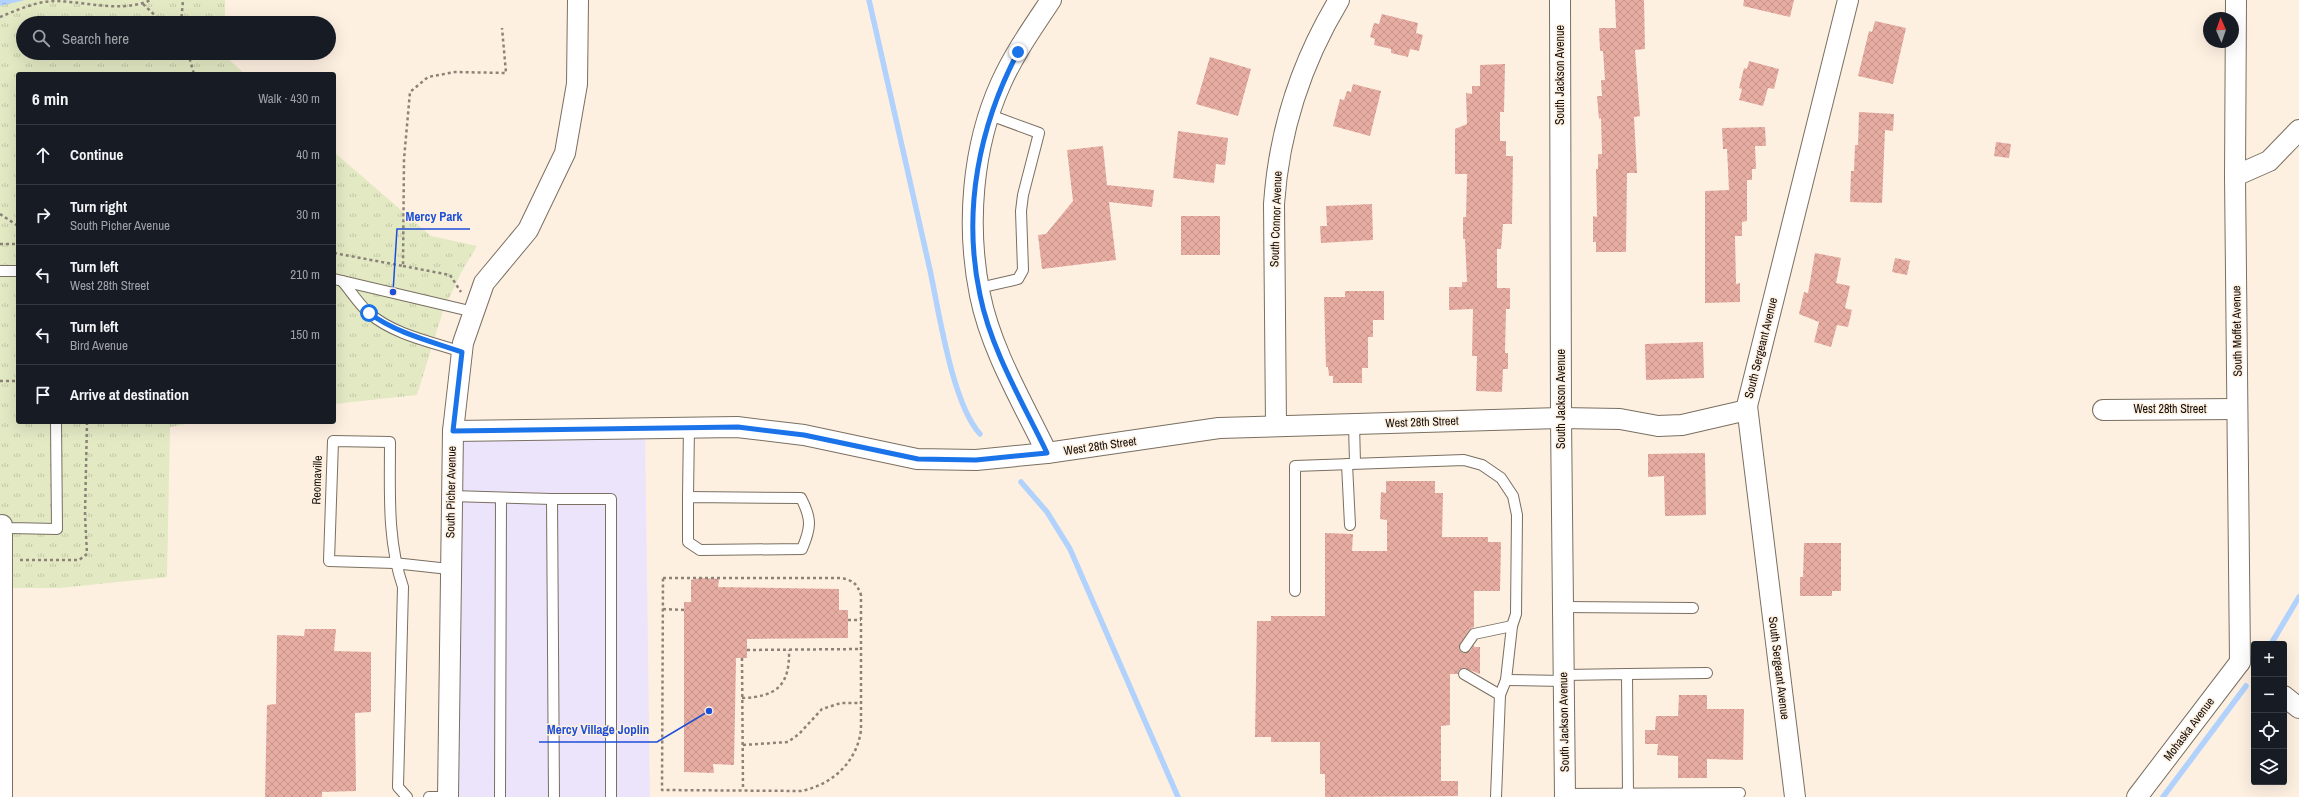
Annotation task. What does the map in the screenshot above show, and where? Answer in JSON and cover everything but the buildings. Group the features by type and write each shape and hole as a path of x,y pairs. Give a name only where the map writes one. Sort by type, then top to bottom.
{"street":[{"name":"South Picher Avenue","path":"448,797 449,569 453,431 462,352 484,283 528,230 565,153 578,84 578,0"},
{"path":"1047,453 1006,369 991,331 979,288 974,246 974,194 978,164 990,115 1001,84 1014,58 1050,0"},
{"name":"South Connor Avenue","path":"1276,426 1274,204 1276,173 1289,114 1301,75 1313,47 1339,0"},
{"name":"South Jackson Avenue","path":"1560,0 1561,418 1565,796"},
{"name":"South Sergeant Avenue","path":"1795,797 1747,406 1848,0"},
{"name":"South Moffet Avenue","path":"2236,0 2235,176 2237,409 2247,667"},
{"path":"2235,176 2269,161 2299,130"},
{"name":"West 28th Street","path":"2103,410 2237,409"},
{"name":"West 28th Street","path":"453,431 688,426 738,427 804,435 918,459 976,460 1047,453 1219,428 1561,418 1620,419 1658,426 1682,425 1748,410"},
{"path":"1,524 2,797"},
{"name":"Mohaska Avenue","path":"2137,797 2247,667"},
{"path":"2287,698 2299,708"}],"lane":[{"path":"979,288 1018,279 1023,270 1021,211 1039,133 990,115"},
{"path":"0,271 16,271"},
{"path":"338,280 474,312"},
{"path":"338,280 369,313 381,322 404,332 462,352"},
{"path":"1,524 10,528 57,529 56,424"},
{"path":"1350,525 1351,463 1354,424"},
{"path":"688,426 688,497 688,542 700,550 802,549 809,534 810,514 801,498 688,497"},
{"name":"Reomaville","path":"407,797 398,787 403,587 394,563 391,532 390,442 333,441 329,561 394,563 449,569"},
{"path":"1295,591 1295,466 1464,460 1482,465 1501,478 1513,496 1517,515 1516,614 1512,626 1506,680 1500,695 1496,797"},
{"path":"451,496 552,500 611,499 611,797"},
{"path":"500,797 501,498"},
{"path":"552,500 554,797"},
{"path":"1563,607 1693,608"},
{"path":"1465,647 1474,634 1512,626"},
{"path":"1506,680 1627,674 1707,673"},
{"path":"1464,674 1500,695"},
{"path":"1627,674 1628,794"},
{"path":"1565,796 1740,793"},
{"path":"429,797 448,797"}],"path":[{"path":"0,17 24,7 54,1 120,7 143,4 151,0"},
{"path":"181,16 182,0"},
{"path":"143,4 156,16"},
{"path":"403,266 404,159 410,92 428,78 455,72 506,73 502,28"},
{"path":"190,60 193,72"},
{"path":"0,214 16,225"},
{"path":"0,244 16,244"},
{"path":"336,253 450,275 474,312"},
{"path":"0,381 16,381"},
{"path":"663,578 842,578 852,580 858,587 861,596 861,620 860,740 852,757 842,771 823,785 801,791 662,790 663,578"},
{"path":"663,609 684,610"},
{"path":"848,620 861,620"},
{"path":"747,650 861,649"},
{"path":"742,698 765,696 777,688 787,674 789,666 789,650"},
{"path":"742,658 743,790"},
{"path":"742,744 788,742 799,734 822,709 841,703 861,703"}],"shaded area":[{"path":"645,427 650,797 448,797 453,431"}],"green space":[{"path":"0,0 225,0 225,16 16,16 16,60 229,60 243,72 16,72 16,424 186,424 170,427 167,577 60,588 0,588"},
{"path":"336,154 431,236 477,246 461,273 443,311 417,395 336,404"}],"water":[{"path":"0,0 25,0 0,6"}],"waterway":[{"path":"869,0 930,270 942,332 954,380 970,420 980,434"},
{"path":"1021,482 1047,512 1070,549 1178,797"},
{"path":"2273,641 2299,597"},
{"path":"2163,797 2246,686"}],"place":[{"name":"Mercy Park","path":"393,292"},
{"name":"Mercy Village Joplin","path":"709,711"}],"route":[{"path":"369,313 381,322 404,332 462,352 453,431 688,426 738,427 804,435 918,459 976,460 1047,453 1006,369 991,331 980,295 974,246 974,194 984,136 991,110 1001,84 1018,52"}]}
